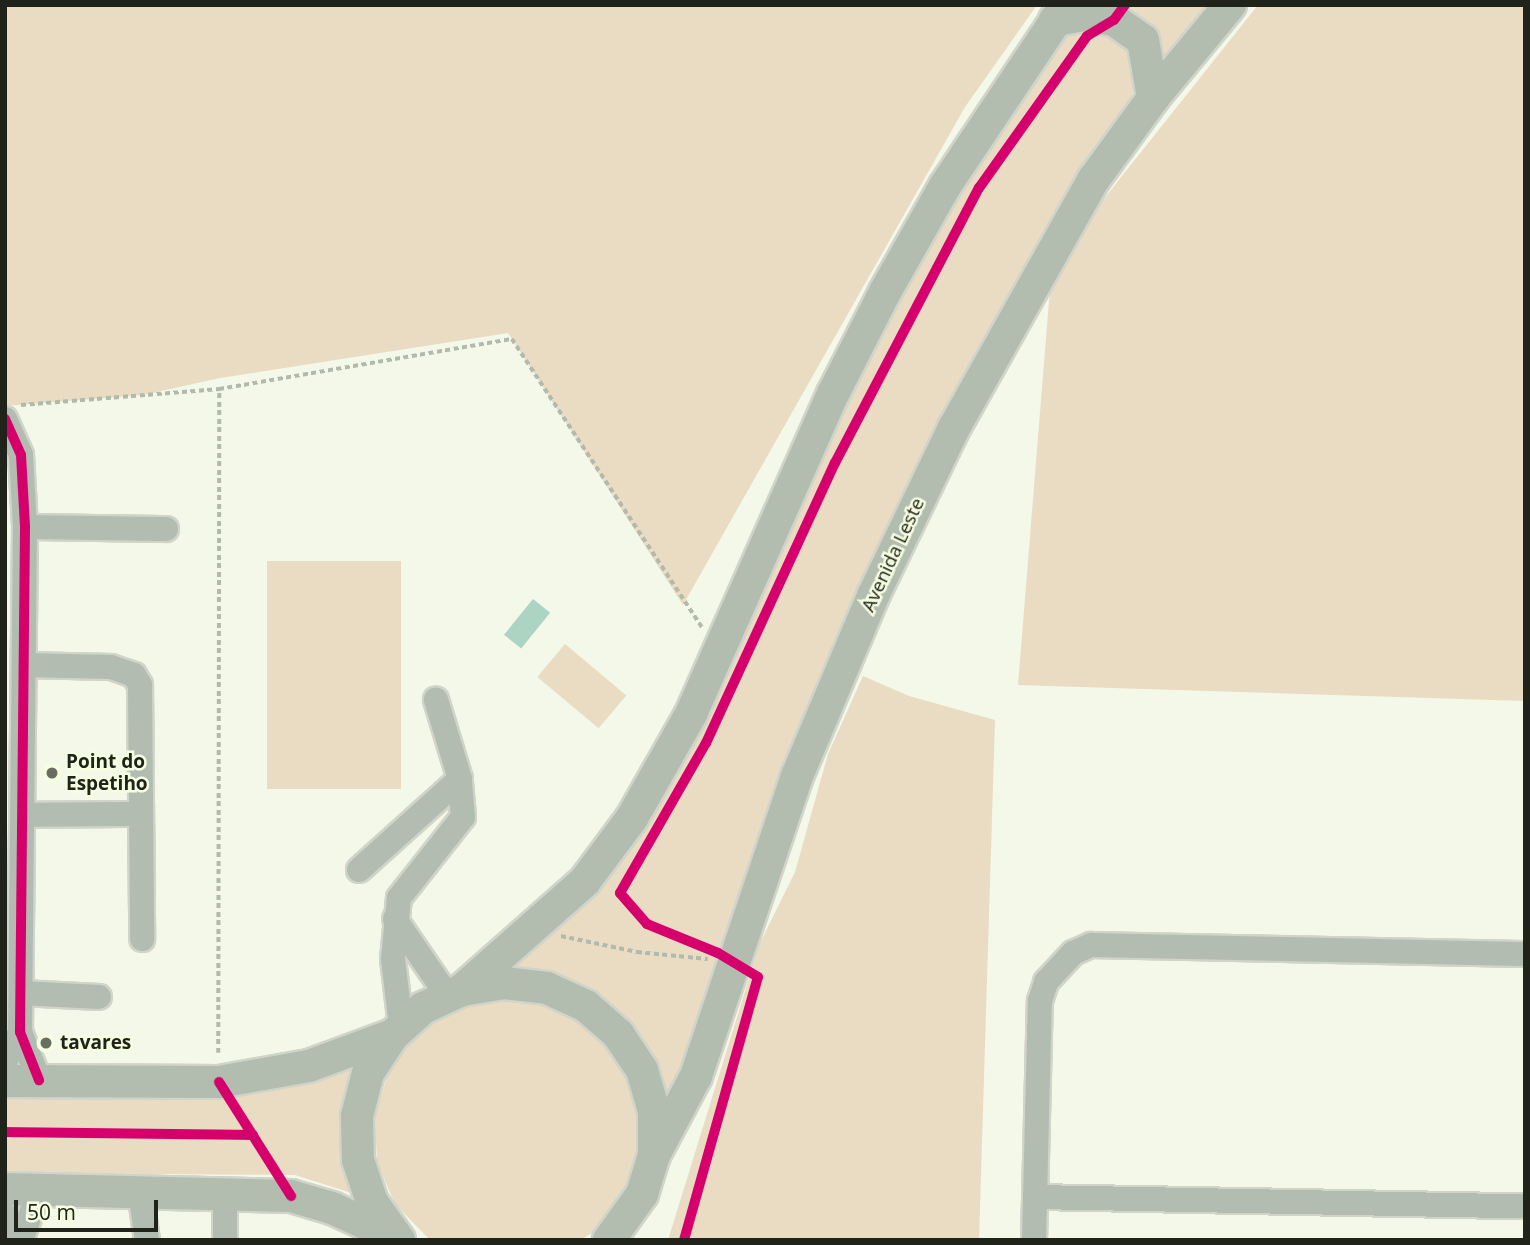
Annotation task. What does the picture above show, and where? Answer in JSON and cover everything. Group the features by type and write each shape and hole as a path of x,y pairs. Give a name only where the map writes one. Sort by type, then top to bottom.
{"main road":[{"name":"Avenida Leste","path":"654,1155 696,1076 724,960 797,776 873,596 954,428 1040,268 1094,179 1153,98 1230,5"},
{"path":"5,1081 219,1082 309,1066 397,1030 455,992 542,922 585,881 610,849 691,714 833,394 885,292 945,186 1060,13 1114,20 1143,40 1153,98"},
{"path":"455,992 504,983 547,988 586,1006 618,1034 645,1081 654,1111 654,1155 642,1194 643,1240"},
{"path":"397,1030 368,1073 357,1116 357,1149 372,1202 398,1239"},
{"path":"5,1189 225,1192 291,1196 332,1208 398,1239"},
{"path":"609,1240 642,1194"}],"street":[{"path":"11,412 22,456 25,527 24,665 15,729 14,778 23,815 14,906 21,993 20,1032 39,1080"},
{"path":"25,527 166,528"},
{"path":"24,665 111,667 134,675 140,685 142,939"},
{"path":"397,1030 393,959 395,919 405,888 463,817 460,779 436,700"},
{"path":"359,870 460,779"},
{"path":"23,815 141,814"},
{"path":"395,919 455,992"},
{"path":"1034,1240 1040,1001 1046,982 1073,953 1091,946 1525,954"},
{"path":"21,993 99,997"},
{"path":"5,1062 20,1032"},
{"path":"19,1240 40,1189"},
{"path":"140,1191 147,1240"},
{"path":"225,1192 225,1240"},
{"path":"1035,1197 1525,1206"},
{"path":"5,1215 19,1240"}],"path":[{"path":"11,412 219,389 512,339 719,652"},
{"path":"218,1053 219,389"},
{"path":"558,934 582,922"},
{"path":"558,934 724,960"},
{"path":"692,944 724,960"}],"shaded area":[{"path":"5,5 1037,5 965,107 683,605 508,333 220,378 143,395 5,406"},
{"path":"1075,5 1215,5 1127,114 1143,75 1141,40"},
{"path":"1258,5 1525,5 1525,701 1018,685 1052,264"},
{"path":"1085,9 1117,16 1140,74 1123,118 870,595 662,1135 596,1012 470,987 620,818 951,203 1052,41"},
{"path":"267,561 401,561 401,789 267,789"},
{"path":"533,599 550,613 521,649 504,635"},
{"path":"565,644 626,695 599,728 537,677"},
{"path":"863,676 909,696 995,720 979,1240 668,1240 760,943 795,872 828,754"},
{"path":"485,1001 527,1001 568,1014 602,1039 626,1074 638,1115 636,1158 621,1198 592,1233 580,1240 430,1240 395,1204 377,1162 375,1117 387,1076 411,1041 445,1015"},
{"path":"369,1056 361,1196 295,1175 5,1173 5,1096 183,1097 255,1092 307,1082"}],"cycle path":[{"path":"684,1240 758,977 718,953 647,924 620,893 706,743 835,463 979,188 1087,36 1114,20 1125,5"},
{"path":"5,419 21,455 25,527 20,1032 39,1080"},
{"path":"219,1082 291,1196"},
{"path":"5,1132 253,1135"}],"place":[{"name":"Point do Espetiho","path":"52,773"},
{"name":"tavares","path":"46,1043"}]}
